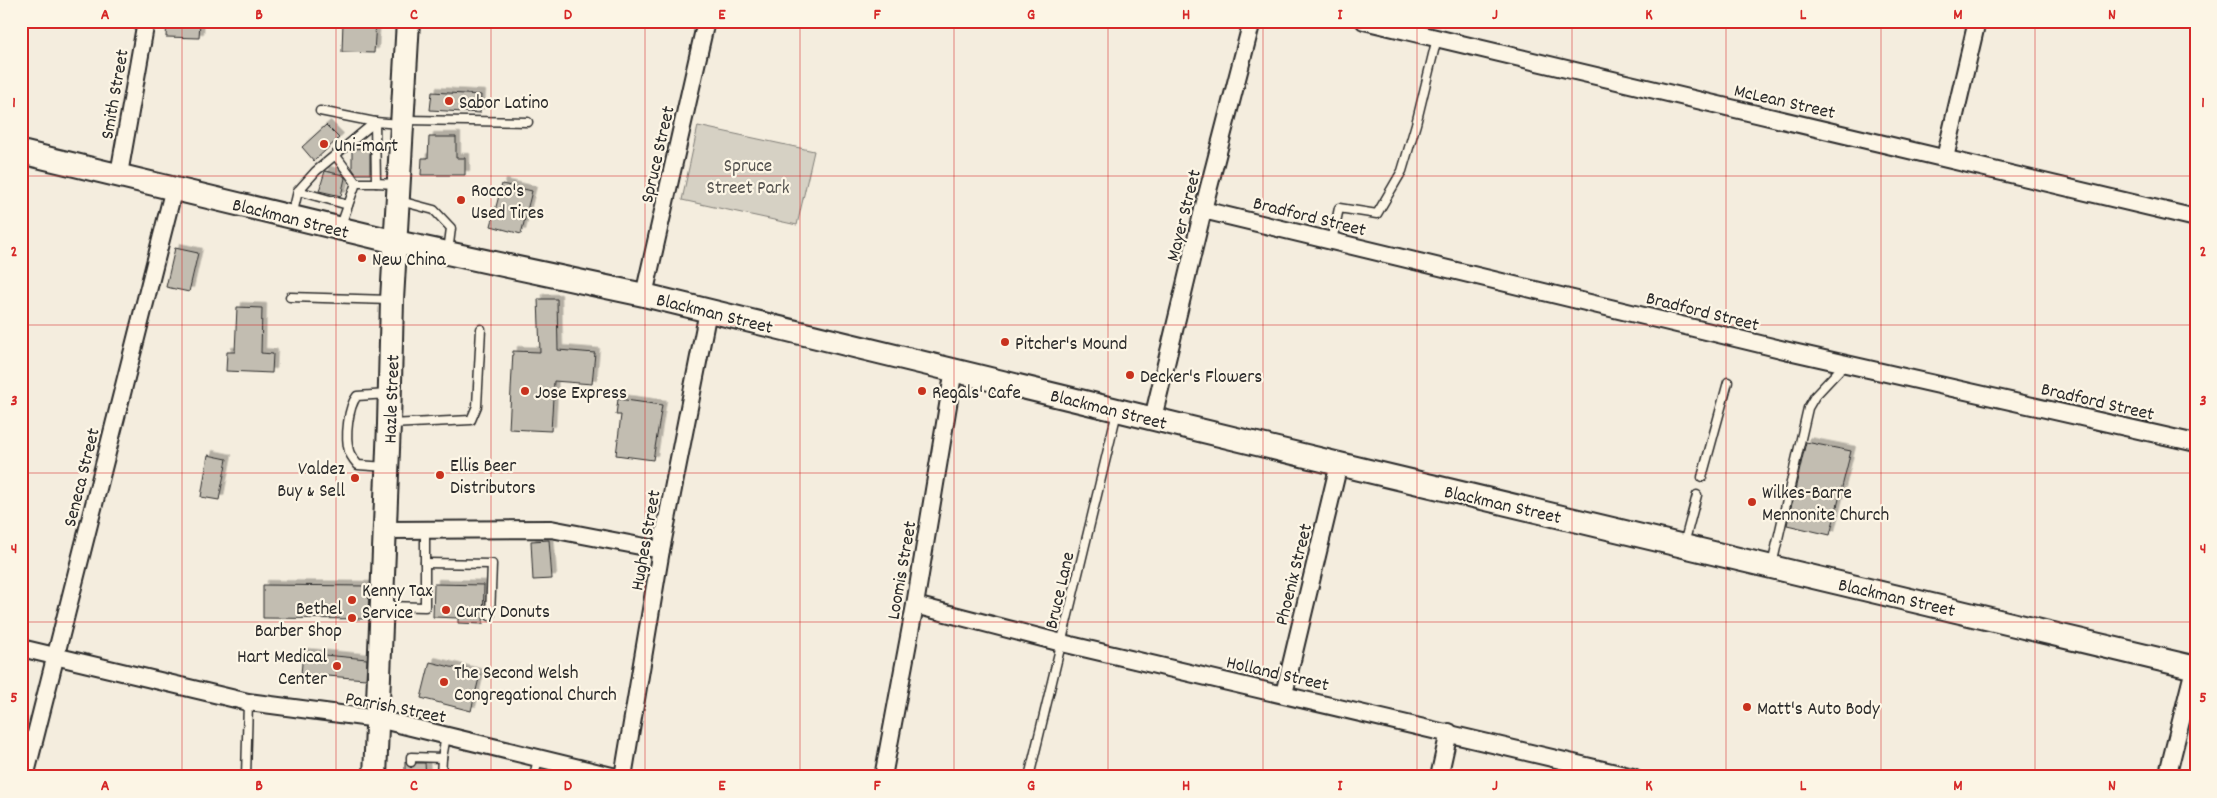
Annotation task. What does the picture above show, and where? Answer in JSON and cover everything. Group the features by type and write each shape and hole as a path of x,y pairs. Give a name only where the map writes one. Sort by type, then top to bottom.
{"main road":[{"name":"Hazle Street","path":"375,777 392,300 408,21"},
{"name":"Blackman Street","path":"21,152 396,242 644,295 1339,464 2195,665"}],"street":[{"name":"Smith Street","path":"119,174 146,21"},
{"name":"Spruce Street","path":"644,295 706,21"},
{"name":"Mayer Street","path":"1153,418 1203,210 1252,21"},
{"name":"McLean Street","path":"1364,21 2196,218"},
{"path":"1945,158 1977,21"},
{"name":"Seneca Street","path":"25,777 174,188"},
{"name":"Bradford Street","path":"1203,210 1845,364 2196,443"},
{"name":"Hughes Street","path":"623,777 661,550 708,311"},
{"name":"Loomis Street","path":"883,777 915,606 954,369"},
{"name":"Phoenix Street","path":"1284,694 1339,464"},
{"path":"385,530 551,529 661,550"},
{"name":"Holland Street","path":"915,606 1633,777"},
{"name":"Parrish Street","path":"21,648 248,702 378,719 616,777"},
{"path":"2167,777 2195,665"},
{"path":"1439,777 1449,732"}],"lane":[{"path":"1332,241 1339,208 1377,214 1402,171 1416,124 1437,38"},
{"path":"320,111 375,122 528,122"},
{"path":"292,217 298,191 316,171 375,122"},
{"path":"375,122 376,183"},
{"path":"336,156 356,183"},
{"path":"356,183 376,183 399,192 434,210 451,228 448,253"},
{"path":"340,229 356,183"},
{"path":"298,191 348,205"},
{"path":"290,296 392,300"},
{"path":"389,424 471,420 477,406 481,329"},
{"path":"1772,567 1808,408 1815,396 1845,364"},
{"path":"1702,477 1728,382"},
{"path":"387,467 358,465 351,457 348,449 349,412 352,402 357,396 390,394"},
{"name":"Bruce Lane","path":"1029,777 1118,410"},
{"path":"1683,546 1697,495"},
{"path":"382,606 425,608 425,530"},
{"path":"425,563 492,564 490,616"},
{"path":"246,777 248,702"},
{"path":"441,777 446,736"},
{"path":"411,762 411,756 422,760 442,758"},
{"path":"534,777 538,758"}],"green space":[{"name":"Spruce Street Park","path":"698,126 814,151 797,225 682,200"}],"building":[{"path":"167,21 200,21 199,38 166,37"},
{"path":"343,21 376,21 374,53 342,52"},
{"path":"432,92 481,95 480,113 430,110"},
{"path":"326,125 339,138 314,161 302,147"},
{"path":"429,137 456,137 456,158 465,158 465,175 421,175 422,158 428,158"},
{"path":"370,148 370,174 356,174 352,168 352,149"},
{"path":"325,171 343,175 345,178 341,196 319,191"},
{"path":"502,184 532,191 521,234 491,226"},
{"path":"175,248 198,253 189,292 166,287"},
{"path":"538,299 557,299 558,350 595,353 592,384 554,381 551,431 509,429 513,351 540,352"},
{"path":"237,307 262,308 261,353 273,354 272,373 226,371 227,352 235,352"},
{"path":"618,399 662,405 653,460 616,455 621,415 616,415"},
{"path":"1806,442 1851,451 1830,535 1787,525"},
{"path":"208,455 227,459 219,500 201,497"},
{"path":"549,540 552,579 533,580 531,541"},
{"path":"434,584 484,585 483,624 458,623 458,618 433,617"},
{"path":"263,585 369,586 368,619 263,618"},
{"name":"Hart Medical Center","path":"303,653 367,659 366,679 301,674"},
{"path":"430,662 480,674 471,711 421,698"},
{"path":"405,761 411,768 416,763 425,763 426,777 405,777"}],"place":[{"name":"Sabor Latino","path":"449,101"},
{"name":"Uni-mart","path":"324,144"},
{"name":"Rocco's Used Tires","path":"461,200"},
{"name":"New China","path":"362,258"},
{"name":"Pitcher's Mound","path":"1005,342"},
{"name":"Decker's Flowers","path":"1130,375"},
{"name":"Jose Express","path":"525,391"},
{"name":"Regals' Cafe","path":"922,391"},
{"name":"Ellis Beer Distributors","path":"440,475"},
{"name":"Valdez Buy & Sell","path":"355,478"},
{"name":"Wilkes-Barre Mennonite Church","path":"1752,502"},
{"name":"Kenny Tax Service","path":"352,600"},
{"name":"Curry Donuts","path":"446,610"},
{"name":"Bethel Barber Shop","path":"352,618"},
{"name":"Hart Medical Center","path":"337,666"},
{"name":"The Second Welsh Congregational Church","path":"444,682"},
{"name":"Matt's Auto Body","path":"1747,707"}]}
